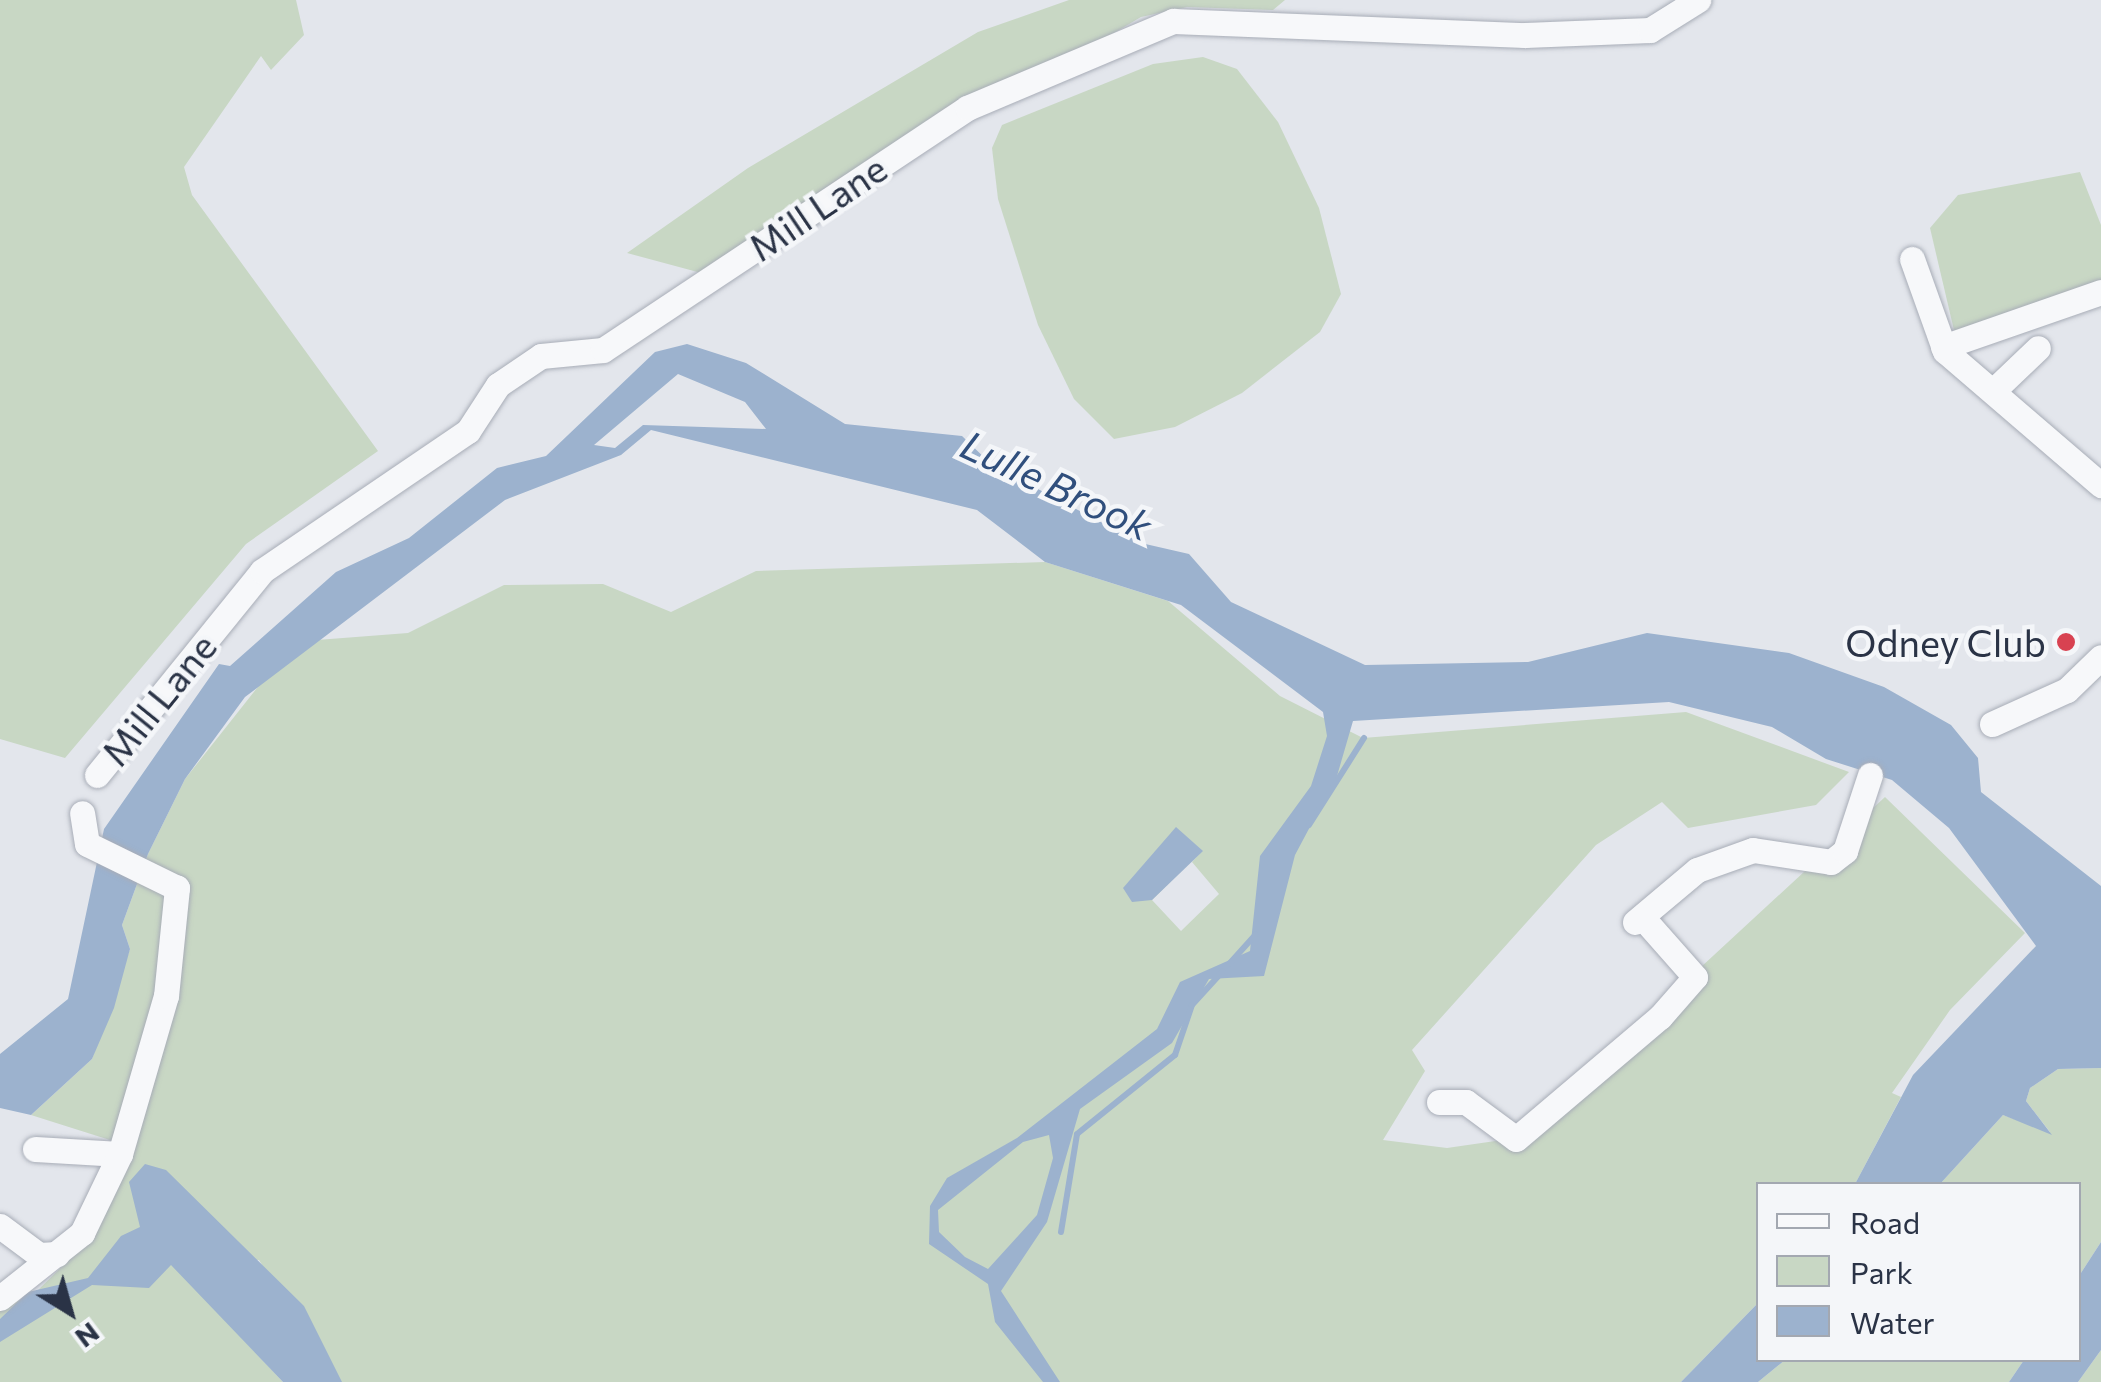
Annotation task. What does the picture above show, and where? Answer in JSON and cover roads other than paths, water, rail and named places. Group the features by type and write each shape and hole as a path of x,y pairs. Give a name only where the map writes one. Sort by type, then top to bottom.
{"street":[{"name":"Mill Lane","path":"97,775 262,571 468,431 498,385 541,356 602,350 966,108 1173,21 1525,35 1650,30 1698,0"},
{"path":"1912,259 1944,347 2101,485"},
{"path":"1944,347 2101,292"},
{"path":"1993,391 2038,348"},
{"path":"1992,724 2067,690 2101,657"},
{"path":"1440,1102 1466,1102 1516,1138 1533,1132 1660,1017 1695,977 1639,919 1697,870 1752,850 1831,862 1845,851 1870,775"},
{"path":"0,1298 82,1234 120,1154 166,996 177,888 87,844 82,812"},
{"path":"35,1149 120,1154"},
{"path":"0,1226 39,1255 57,1254"}],"water":[{"path":"687,344 746,363 845,424 962,436 992,465 1141,543 1189,554 1231,602 1365,665 1528,662 1647,633 1789,653 1884,687 1951,725 1978,758 1981,792 2101,886 2101,1068 2058,1069 2030,1088 2026,1101 2052,1135 2003,1115 1942,1182 1856,1182 1913,1075 2036,946 1949,828 1892,780 1826,759 1772,727 1669,702 1353,721 1337,776 1295,855 1264,976 1209,979 1172,1043 1080,1109 1047,1222 1001,1291 1060,1382 1043,1382 995,1322 988,1284 929,1244 930,1206 947,1178 1017,1138 1157,1029 1180,982 1250,951 1260,856 1311,786 1327,736 1323,712 1181,605 1045,562 977,510 651,430 621,455 505,500 245,697 185,779 148,854 122,925 130,949 114,1008 92,1059 31,1115 0,1108 0,1054 68,999 104,829 219,664 230,666 336,572 409,538 497,468 546,456 655,352","holes":["678,374 745,402 766,429 643,425 615,448 594,445","1049,1135 1053,1158 1037,1215 988,1269 965,1257 939,1232 938,1210 1023,1142"]},
{"path":"1176,827 1203,851 1152,900 1132,902 1123,888"},
{"path":"145,1164 166,1170 304,1306 342,1382 283,1382 171,1265 149,1288 92,1285 0,1342 0,1319 28,1292 88,1278 121,1236 140,1227 129,1182"},
{"path":"2101,1242 2101,1350 2078,1382 2009,1382 2023,1362 2081,1362 2081,1273"},
{"path":"1756,1305 1756,1362 1783,1362 1758,1382 1681,1382"}],"waterway":[{"path":"1309,825 1364,738"},
{"path":"1230,963 1255,935"},
{"path":"1061,1232 1077,1134 1175,1055 1192,1005 1222,972"}],"place":[{"name":"Odney Club","path":"2066,642"}],"water label":[{"name":"Lulle Brook","path":"1057,484"}]}
